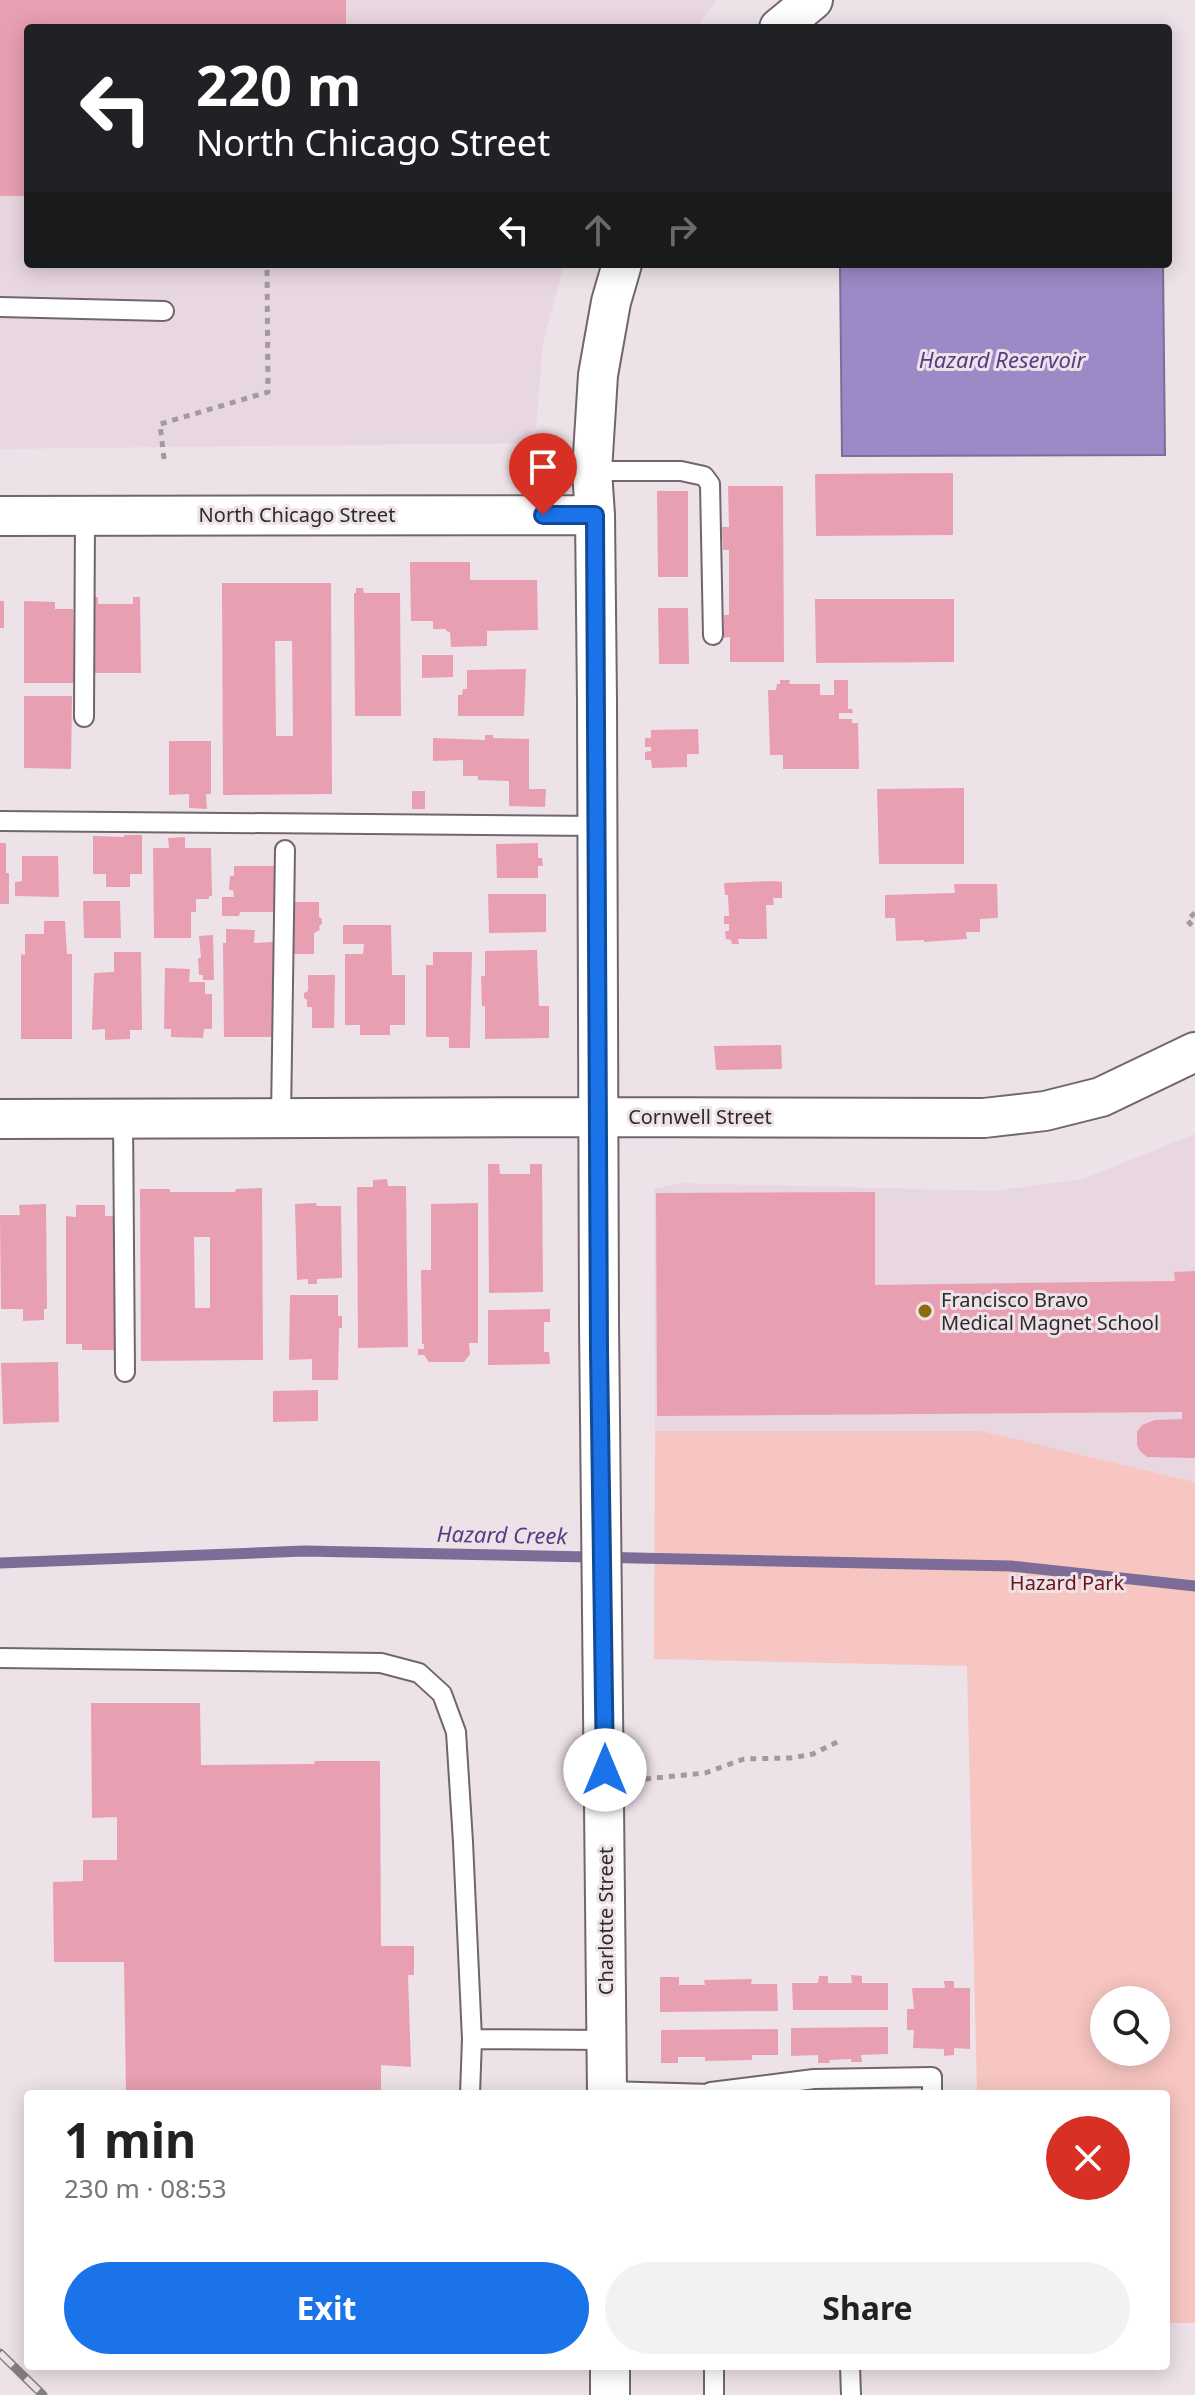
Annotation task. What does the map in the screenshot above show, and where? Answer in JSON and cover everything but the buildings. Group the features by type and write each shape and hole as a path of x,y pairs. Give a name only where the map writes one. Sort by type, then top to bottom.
{"street":[{"path":"784,24 813,0"},
{"name":"Charlotte Street","path":"607,2090 598,826 592,471 598,375 611,302 621,268"},
{"name":"North Chicago Street","path":"0,516 595,515"},
{"name":"Cornwell Street","path":"0,1119 984,1118 1045,1111 1101,1097 1195,1052"},
{"path":"610,2370 610,2395"}],"lane":[{"path":"0,307 164,311"},
{"path":"592,471 681,471 704,476 710,484 713,635"},
{"path":"84,717 85,516"},
{"path":"0,821 598,826"},
{"path":"281,1117 285,850"},
{"path":"123,1118 125,1372"},
{"path":"0,1658 381,1663 419,1673 442,1694 456,1732 472,2039 470,2090"},
{"path":"472,2039 607,2040"},
{"path":"733,2090 814,2079 932,2077 932,2090"},
{"path":"714,2370 714,2395"},
{"path":"850,2370 851,2395"}],"path":[{"path":"164,459 160,424 268,392 267,268"},
{"path":"1195,913 1187,920 1195,929"},
{"path":"645,1779 705,1773 744,1759 813,1754 841,1740"}],"shaded area":[{"path":"0,0 717,0 699,24 24,24 24,268 563,268 543,343 536,426 521,443 0,449"},
{"name":"Francisco Bravo Medical Magnet School","path":"1195,1134 1195,1482 981,1431 655,1431 654,1189 679,1183 994,1191 1083,1179"}],"green space":[{"name":"Hazard Park","path":"655,1431 981,1431 1195,1482 1195,2323 1170,2323 1170,2090 977,2090 967,1666 654,1659"}],"water":[{"name":"Hazard Reservoir","path":"840,268 1163,268 1165,455 842,456"}],"waterway":[{"name":"Hazard Creek","path":"0,1563 304,1551 1011,1566 1195,1586"}],"railway":[{"path":"0,2353 43,2395"}],"place":[{"name":"Francisco Bravo Medical Magnet School","path":"925,1311"}],"route":[{"path":"543,515 595,515 599,1351 605,1770"}]}
